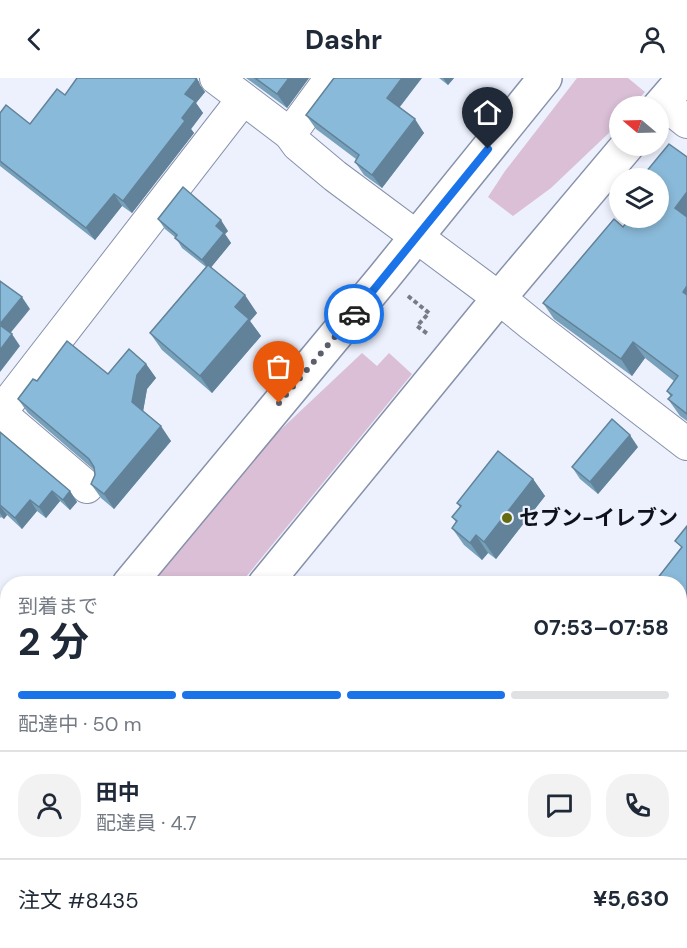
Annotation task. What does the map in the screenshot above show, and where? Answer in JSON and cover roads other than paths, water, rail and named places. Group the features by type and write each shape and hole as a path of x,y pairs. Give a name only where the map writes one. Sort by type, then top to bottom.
{"street":[{"path":"216,78 290,134 298,145 335,176 499,298 687,444"},
{"path":"290,134 331,78"},
{"path":"136,576 417,238 546,78"},
{"path":"87,488 0,413 243,99"},
{"path":"272,576 619,156"}],"place":[{"name":"セブン-イレブン","path":"507,518"}]}
